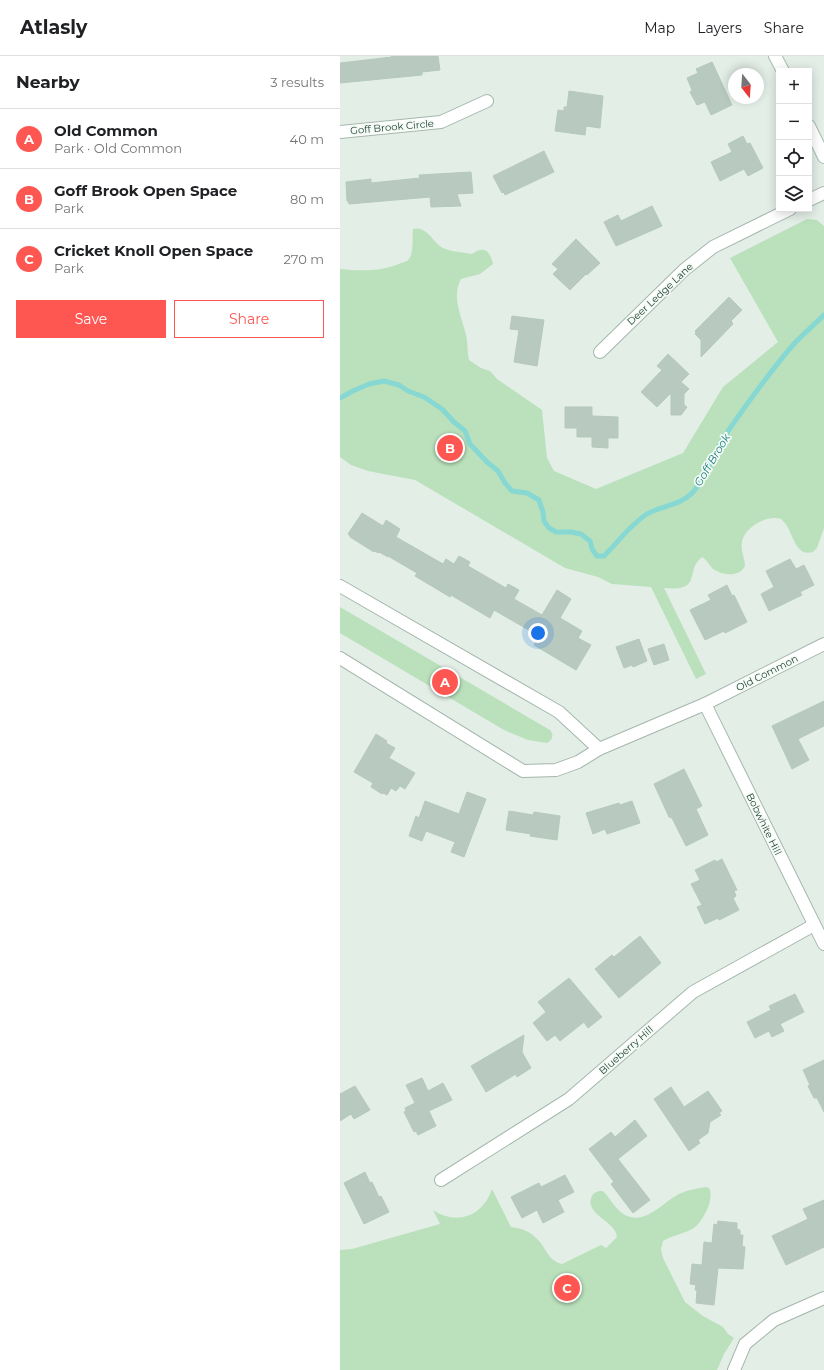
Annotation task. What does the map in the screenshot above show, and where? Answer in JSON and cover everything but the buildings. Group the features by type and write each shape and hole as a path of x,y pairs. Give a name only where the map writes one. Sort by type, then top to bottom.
{"street":[{"path":"775,56 781,68"},
{"name":"Goff Brook Circle","path":"340,132 441,122 487,101"},
{"path":"812,132 824,157"},
{"path":"812,199 824,193"},
{"name":"Deer Ledge Lane","path":"600,352 684,270 713,247 784,212"},
{"path":"340,586 559,712 599,749"},
{"name":"Old Common","path":"340,658 523,770 556,770 578,762 599,749 705,704 824,644"},
{"name":"Bobwhite Hill","path":"705,704 824,944"},
{"name":"Blueberry Hill","path":"441,1180 569,1099 693,992 814,924"},
{"path":"734,1370 745,1344 774,1320 824,1298"}],"green space":[{"path":"807,219 817,220 824,226 824,528 817,548 813,552 806,553 801,551 794,542 789,529 781,519 770,518 763,520 747,531 744,536 742,548 745,566 742,570 735,574 721,573 713,569 702,557 695,566 689,583 678,588 664,588 706,674 696,679 651,587 612,584 598,577 565,568 415,480 368,471 351,465 340,457 340,269 378,269 393,266 406,261 412,253 413,229 418,228 426,232 439,246 446,249 471,254 478,250 485,250 489,254 493,264 480,274 461,279 458,286 458,307 467,338 469,360 481,368 490,371 497,379 542,410 547,458 554,471 596,489 683,453 723,387 778,342 730,258"},
{"path":"340,607 550,730 552,739 547,743 528,740 504,730 340,633"},
{"path":"709,1188 710,1193 709,1204 700,1222 692,1229 663,1241 661,1249 663,1258 685,1302 703,1316 723,1327 728,1334 734,1338 724,1354 717,1370 340,1370 340,1250 352,1249 440,1224 433,1210 442,1215 451,1217 460,1218 468,1216 476,1212 482,1206 492,1189 511,1227 531,1233 540,1242 553,1260 562,1264 601,1245 606,1248 617,1237 611,1226 592,1208 590,1202 593,1194 596,1192 603,1191 623,1214 634,1218 648,1215 679,1194 693,1189"}],"waterway":[{"name":"Goff Brook","path":"340,398 369,384 384,381 399,385 408,391 424,397 442,409 465,431 470,444 498,471 512,491 527,493 539,500 544,521 549,528 556,532 581,534 590,541 592,549 597,556 604,556 641,518 658,509 687,498 696,489 705,475 724,437 757,390 793,345 824,315"}],"place":[{"name":"Goff Brook Open Space","path":"450,448"},
{"name":"Old Common","path":"445,682"},
{"name":"Cricket Knoll Open Space","path":"567,1288"}]}
